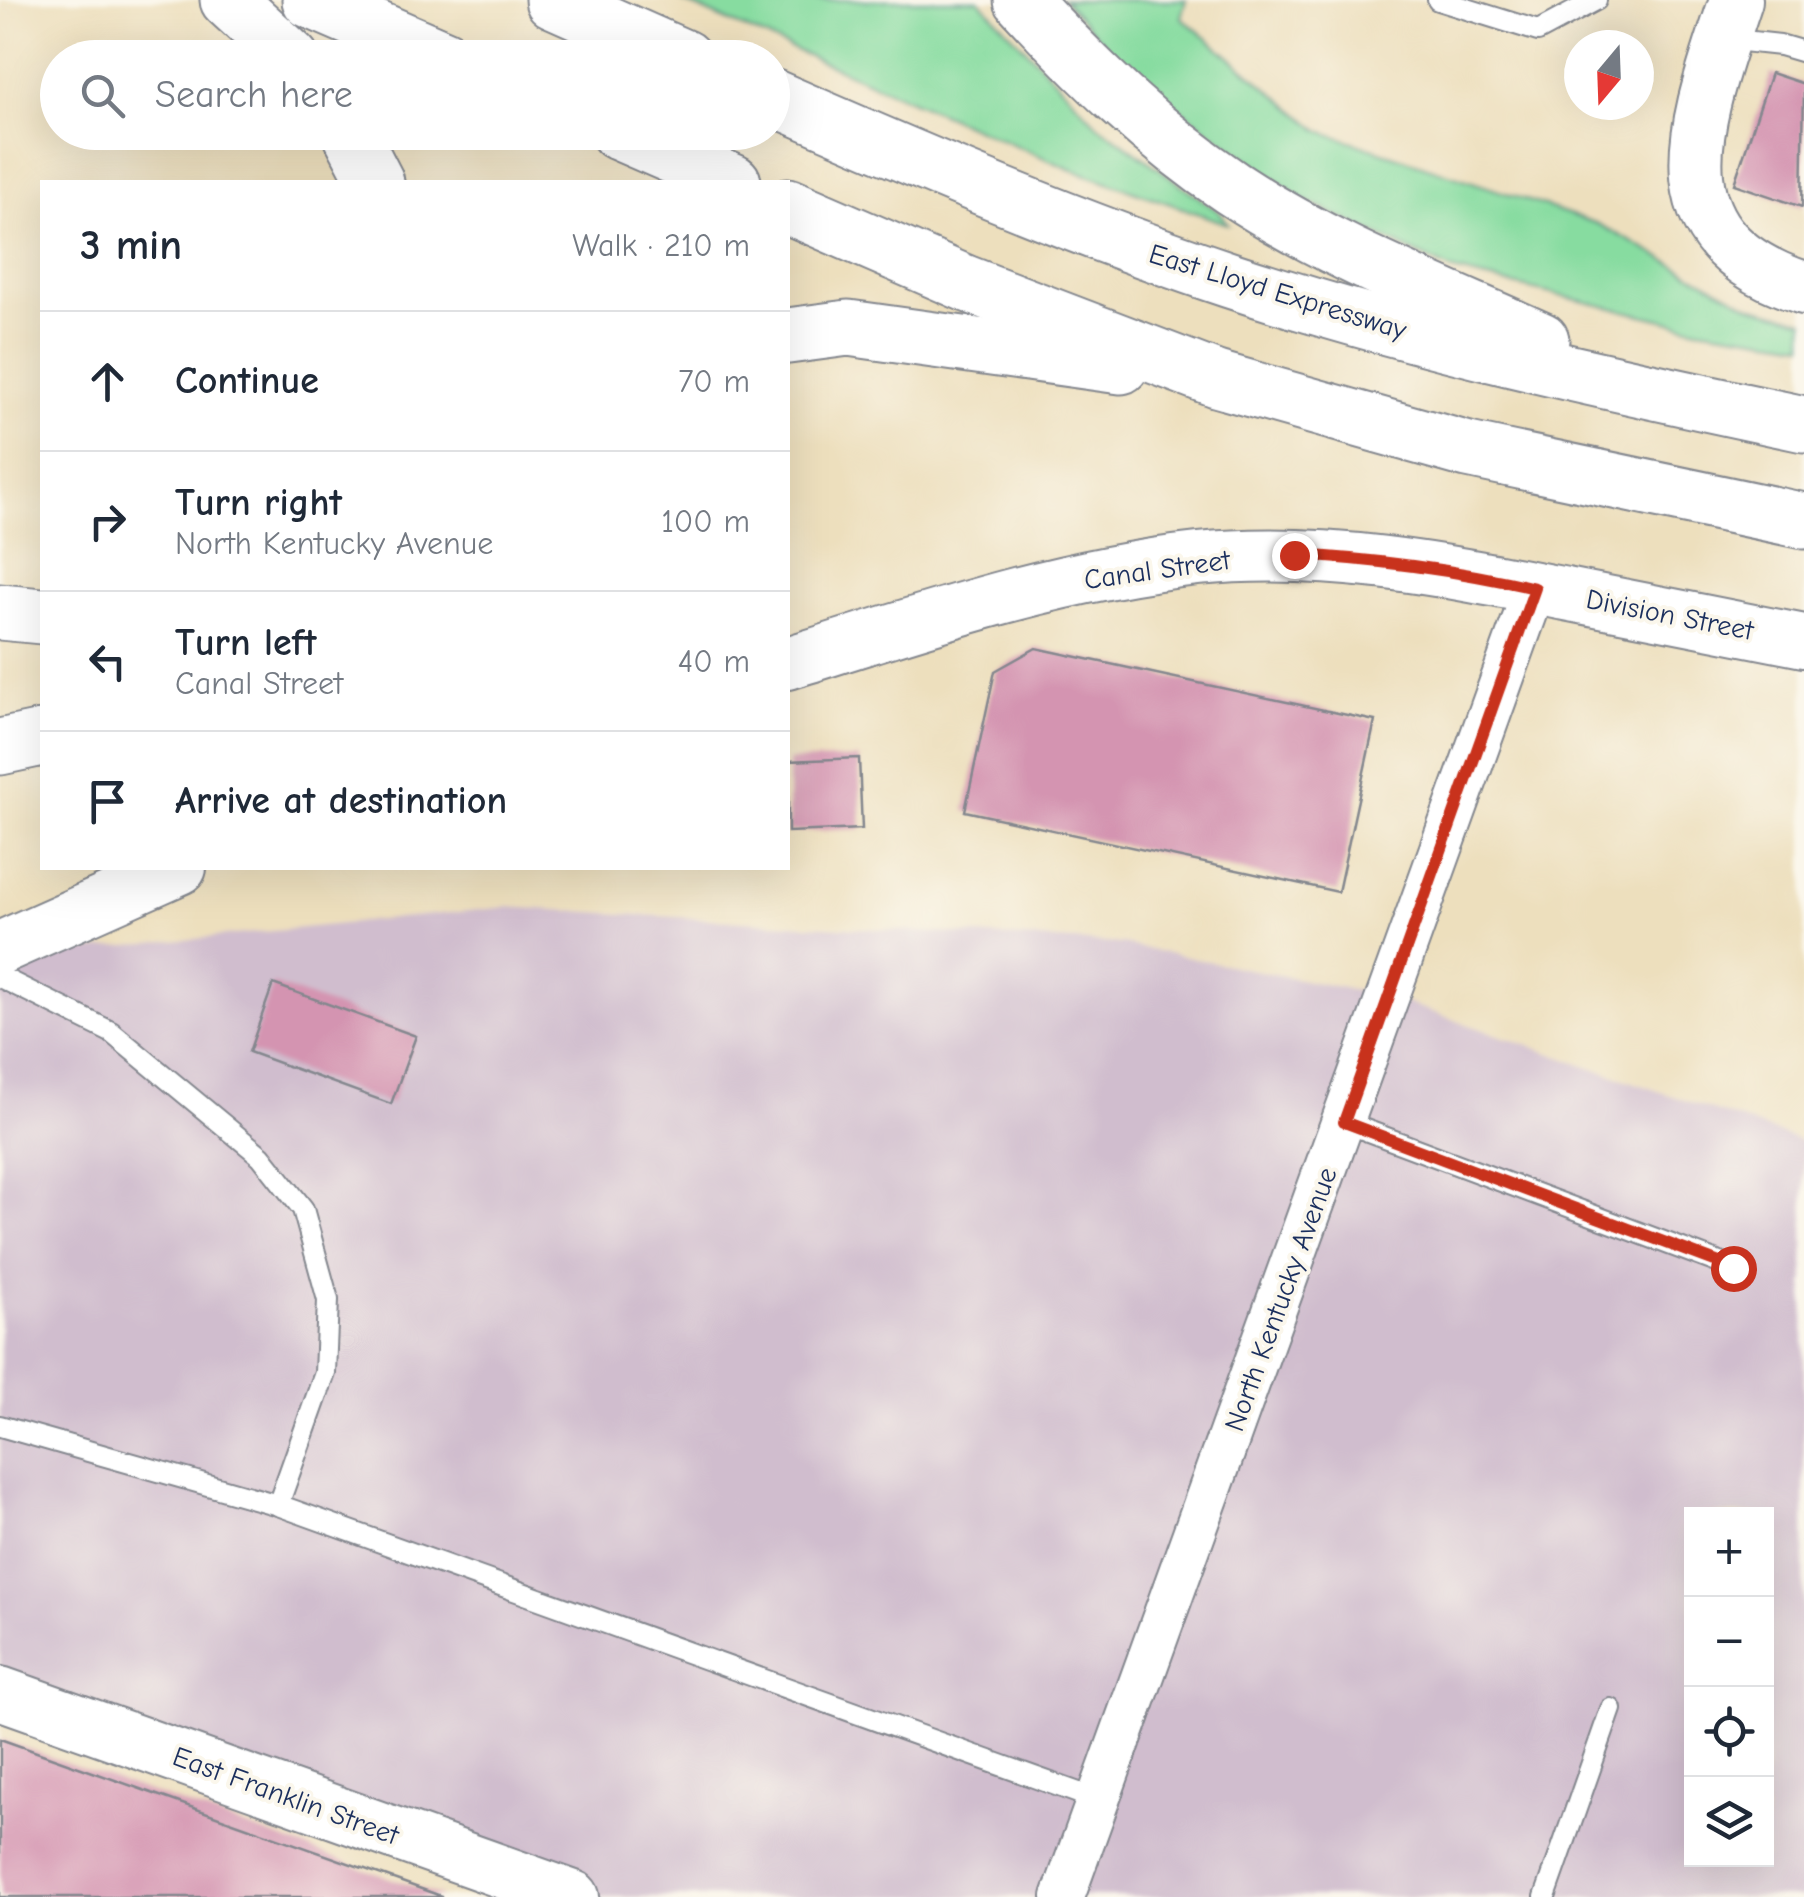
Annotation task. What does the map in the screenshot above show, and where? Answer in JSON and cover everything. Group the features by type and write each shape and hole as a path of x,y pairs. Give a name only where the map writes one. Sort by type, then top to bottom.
{"highway":[{"path":"228,0 271,40"},
{"path":"310,0 402,40"},
{"path":"553,0 643,40"},
{"path":"1022,0 1140,119 1234,189 1356,257 1542,341 1707,404"},
{"name":"East Lloyd Expressway","path":"790,104 1022,205 1232,280 1483,352 1804,424"},
{"path":"359,150 375,180"},
{"path":"659,150 728,180"},
{"path":"790,207 965,282 1216,379 1468,450 1804,521"},
{"path":"790,336 848,328 1216,379"},
{"path":"0,612 40,616"},
{"path":"0,747 40,738"}],"street":[{"path":"1727,12 1696,134 1702,200 1711,226 1724,244 1762,272 1804,288"},
{"name":"Canal Street","path":"790,662 1030,591 1122,570 1201,558 1358,558 1452,570 1535,588"},
{"name":"Division Street","path":"1535,588 1804,642"},
{"name":"North Kentucky Avenue","path":"1063,1897 1535,588"},
{"path":"0,948 176,870"},
{"name":"East Franklin Street","path":"0,1692 573,1897"}],"lane":[{"path":"1438,0 1538,32 1596,0"},
{"path":"1727,12 1780,45 1804,52"},
{"path":"0,976 111,1032 261,1156 303,1209 328,1300 325,1374 278,1505"},
{"path":"1344,1122 1733,1268"},
{"path":"0,1426 278,1505 1098,1800"},
{"path":"1546,1897 1610,1709"}],"shaded area":[{"path":"507,907 1122,944 1389,997 1804,1142 1804,1897 571,1897 0,1694 0,959"}],"green space":[{"path":"679,0 979,0 1098,125 1222,214 1228,224 1070,169 790,48 790,40 772,40"},
{"path":"1063,0 1186,0 1181,17 1320,131 1598,224 1753,307 1804,320 1804,344 1698,328 1453,271 1300,198 1134,75"}],"building":[{"path":"1771,73 1804,84 1802,207 1734,184"},
{"path":"1036,648 1375,721 1338,892 965,811 995,671"},
{"path":"859,758 862,829 790,832 790,761"},
{"path":"273,984 416,1036 391,1104 249,1052"},
{"path":"0,1739 441,1896 441,1897 0,1897"}],"route":[{"path":"1294,555 1358,558 1452,570 1535,588 1344,1122 1733,1268"}]}
